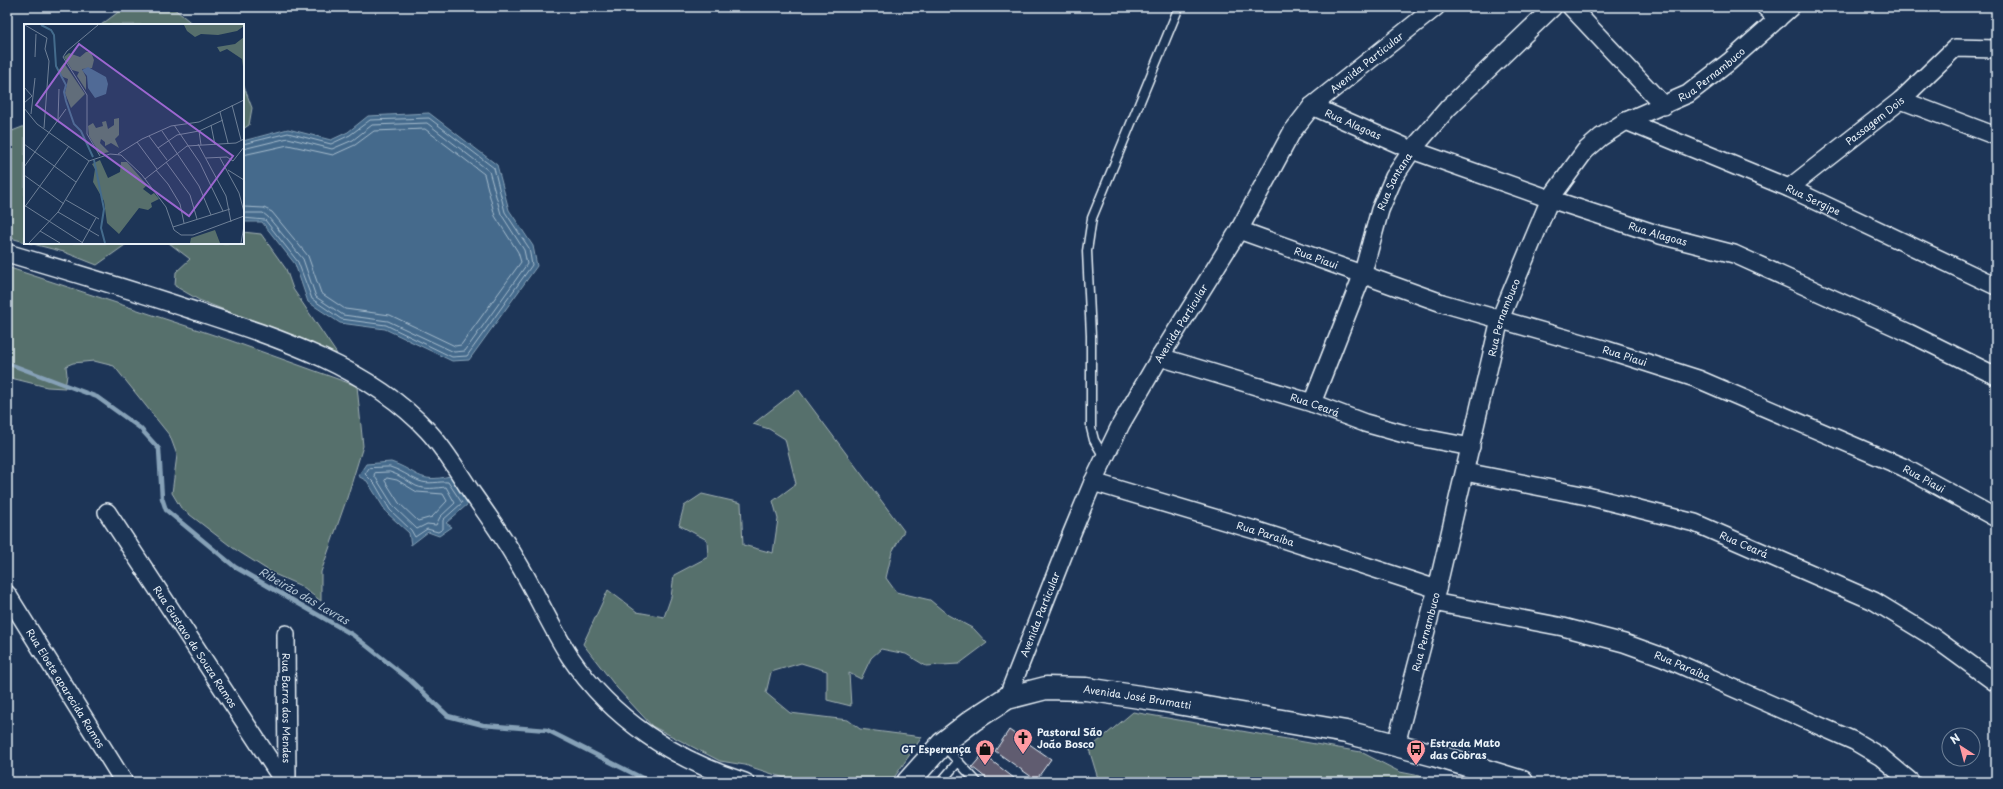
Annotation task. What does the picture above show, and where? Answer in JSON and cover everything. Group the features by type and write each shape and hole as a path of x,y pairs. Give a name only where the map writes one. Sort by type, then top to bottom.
{"main road":[{"name":"Avenida José Brumatti","path":"908,782 942,744 973,720 1007,698 1046,688 1086,689 1160,700 1338,731 1396,744"},
{"path":"1396,744 1522,782"}],"street":[{"name":"Avenida Particular","path":"1007,698 1093,482 1121,424 1160,357 1239,230 1278,155 1292,132 1312,106 1436,7"},
{"name":"Rua Santana","path":"1312,403 1362,276 1380,210 1394,177 1412,150 1448,108 1554,7"},
{"path":"1571,7 1664,106"},
{"path":"1765,7 1778,19"},
{"name":"Rua Pernambuco","path":"1396,744 1435,595 1500,319 1550,199 1585,151 1601,137 1626,121 1664,106 1688,94 1729,62 1791,7"},
{"name":"Passagem Dois","path":"1789,188 1901,100 1955,48 1996,49"},
{"path":"1901,100 1996,136"},
{"name":"Rua Alagoas","path":"1312,106 1412,150 1550,199 1660,235 1734,254 1902,329 1996,376"},
{"name":"Rua Sergipe","path":"1626,121 1789,188 1996,286"},
{"name":"Rua Piaui","path":"1239,230 1362,276 1442,303 1500,319 1698,380 1903,467 1996,518"},
{"path":"7,253 242,326 346,370 404,409 429,432 455,468 517,561 570,657 596,690 623,717 650,738 688,760 745,782"},
{"name":"Rua Ceará","path":"1160,357 1312,403 1365,423 1408,435 1471,447"},
{"name":"Rua Ceará","path":"1465,472 1587,496 1695,523 1874,601 1933,637 1996,683"},
{"name":"Rua Paraíba","path":"1093,482 1258,531 1435,595 1624,643 1657,655 1854,741 1881,757 1911,782"},
{"name":"Rua Gustavo de Souza Ramos","path":"107,512 286,782"},
{"name":"Rua Eloete aparecida Ramos","path":"7,594 124,782"},
{"name":"Rua Barra dos Mendes","path":"286,634 286,782"}],"lane":[{"path":"1104,458 1094,440 1092,428 1091,336 1087,250 1092,218 1179,7"},
{"path":"942,744 977,782"},
{"path":"941,782 958,762"}],"green space":[{"path":"125,7 172,7 193,24 102,24"},
{"path":"244,87 252,108 249,125 244,128"},
{"path":"24,126 24,242 7,237 7,133"},
{"path":"244,232 261,234 286,269 293,289 337,354 199,300 175,286 176,272 190,259 170,244 244,244"},
{"path":"33,244 127,244 97,265 64,252"},
{"path":"7,267 229,340 357,386 363,446 347,498 321,572 321,601 299,585 274,574 233,548 181,508 172,493 177,455 170,436 114,366 94,361 73,363 66,366 67,375 65,388 47,387 7,377"},
{"path":"798,389 904,531 892,552 886,578 896,592 930,600 948,615 974,629 987,643 959,664 926,666 906,654 881,649 871,658 861,679 849,673 851,706 827,700 827,671 801,663 771,672 766,693 790,713 848,720 860,729 922,737 891,782 797,782 745,765 720,761 652,726 617,688 583,644 608,590 637,612 664,617 671,597 674,575 708,557 707,540 679,525 684,506 702,494 741,503 743,545 773,553 778,519 773,501 796,484 785,439 769,429 753,424"},
{"path":"1133,712 1361,752 1400,772 1450,782 1099,782 1089,749"}],"water":[{"path":"429,113 497,165 509,210 533,246 537,266 469,360 452,361 385,329 340,323 308,302 295,264 262,222 244,222 244,141 288,129 331,140 348,132 368,116"},
{"path":"391,462 424,477 439,478 450,476 468,504 446,523 452,527 439,536 428,532 411,545 409,533 387,513 367,481 358,476 366,464"}],"building":[{"name":"Pastoral São João Bosco","path":"1009,730 1051,759 1036,780 995,751"},
{"path":"983,754 1019,782 991,782 972,767"}],"waterway":[{"name":"Ribeirão das Lavras","path":"7,363 97,397 140,428 159,449 162,498 166,510 235,567 353,635 411,681 448,716 483,725 547,730 650,782"}],"place":[{"name":"Pastoral São João Bosco","path":"1023,755"},
{"name":"GT Esperança","path":"985,766"},
{"name":"Estrada Mato das Cobras","path":"1416,766"}]}
